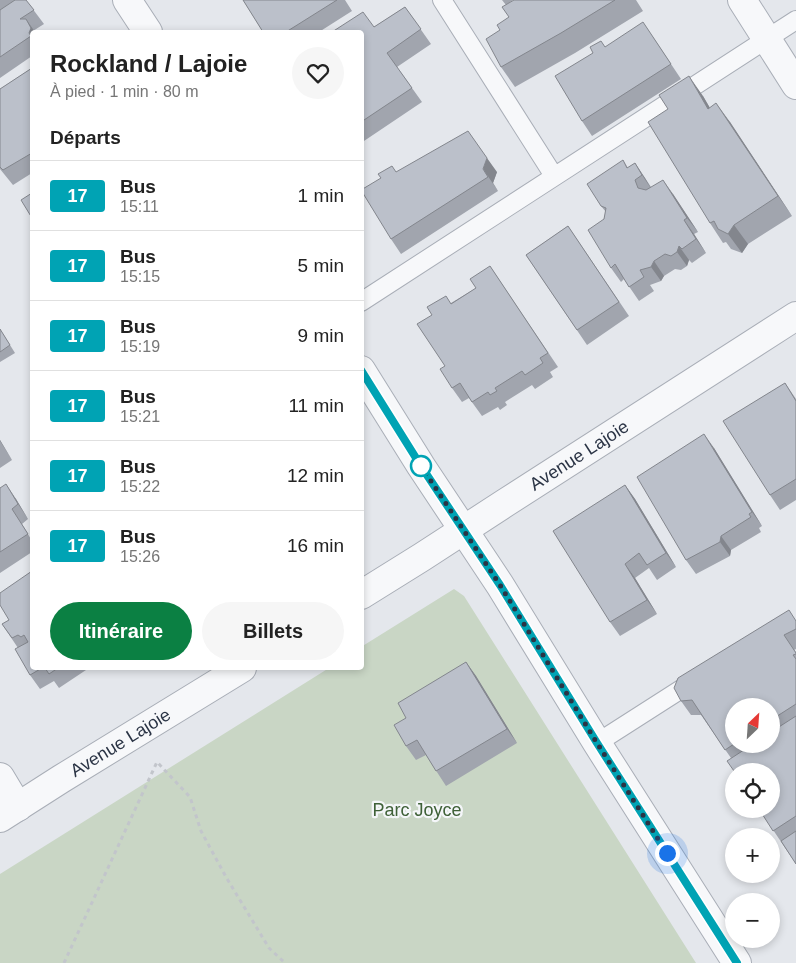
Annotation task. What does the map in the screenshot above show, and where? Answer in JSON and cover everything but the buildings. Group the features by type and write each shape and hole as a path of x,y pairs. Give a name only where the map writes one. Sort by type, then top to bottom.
{"street":[{"path":"127,0 147,30"},
{"path":"742,0 796,84"},
{"name":"Avenue Lajoie","path":"364,593 796,316"},
{"path":"364,375 421,466 505,592 597,743 737,963"},
{"name":"Avenue Lajoie","path":"9,812 239,670"},
{"path":"0,776 9,812"}],"lane":[{"path":"442,0 554,176"},
{"path":"364,300 796,20"},
{"path":"597,743 707,672"}],"path":[{"path":"64,963 157,762 190,797 201,831 226,877 269,948 284,963"}],"green space":[{"name":"Parc Joyce","path":"454,589 464,596 696,963 0,963 0,874 326,670 364,670 364,645"}],"bus line":[{"name":"17","path":"364,375 421,466 500,585 597,743 737,963"}],"route":[{"path":"421,466 500,585 667,853"}]}
